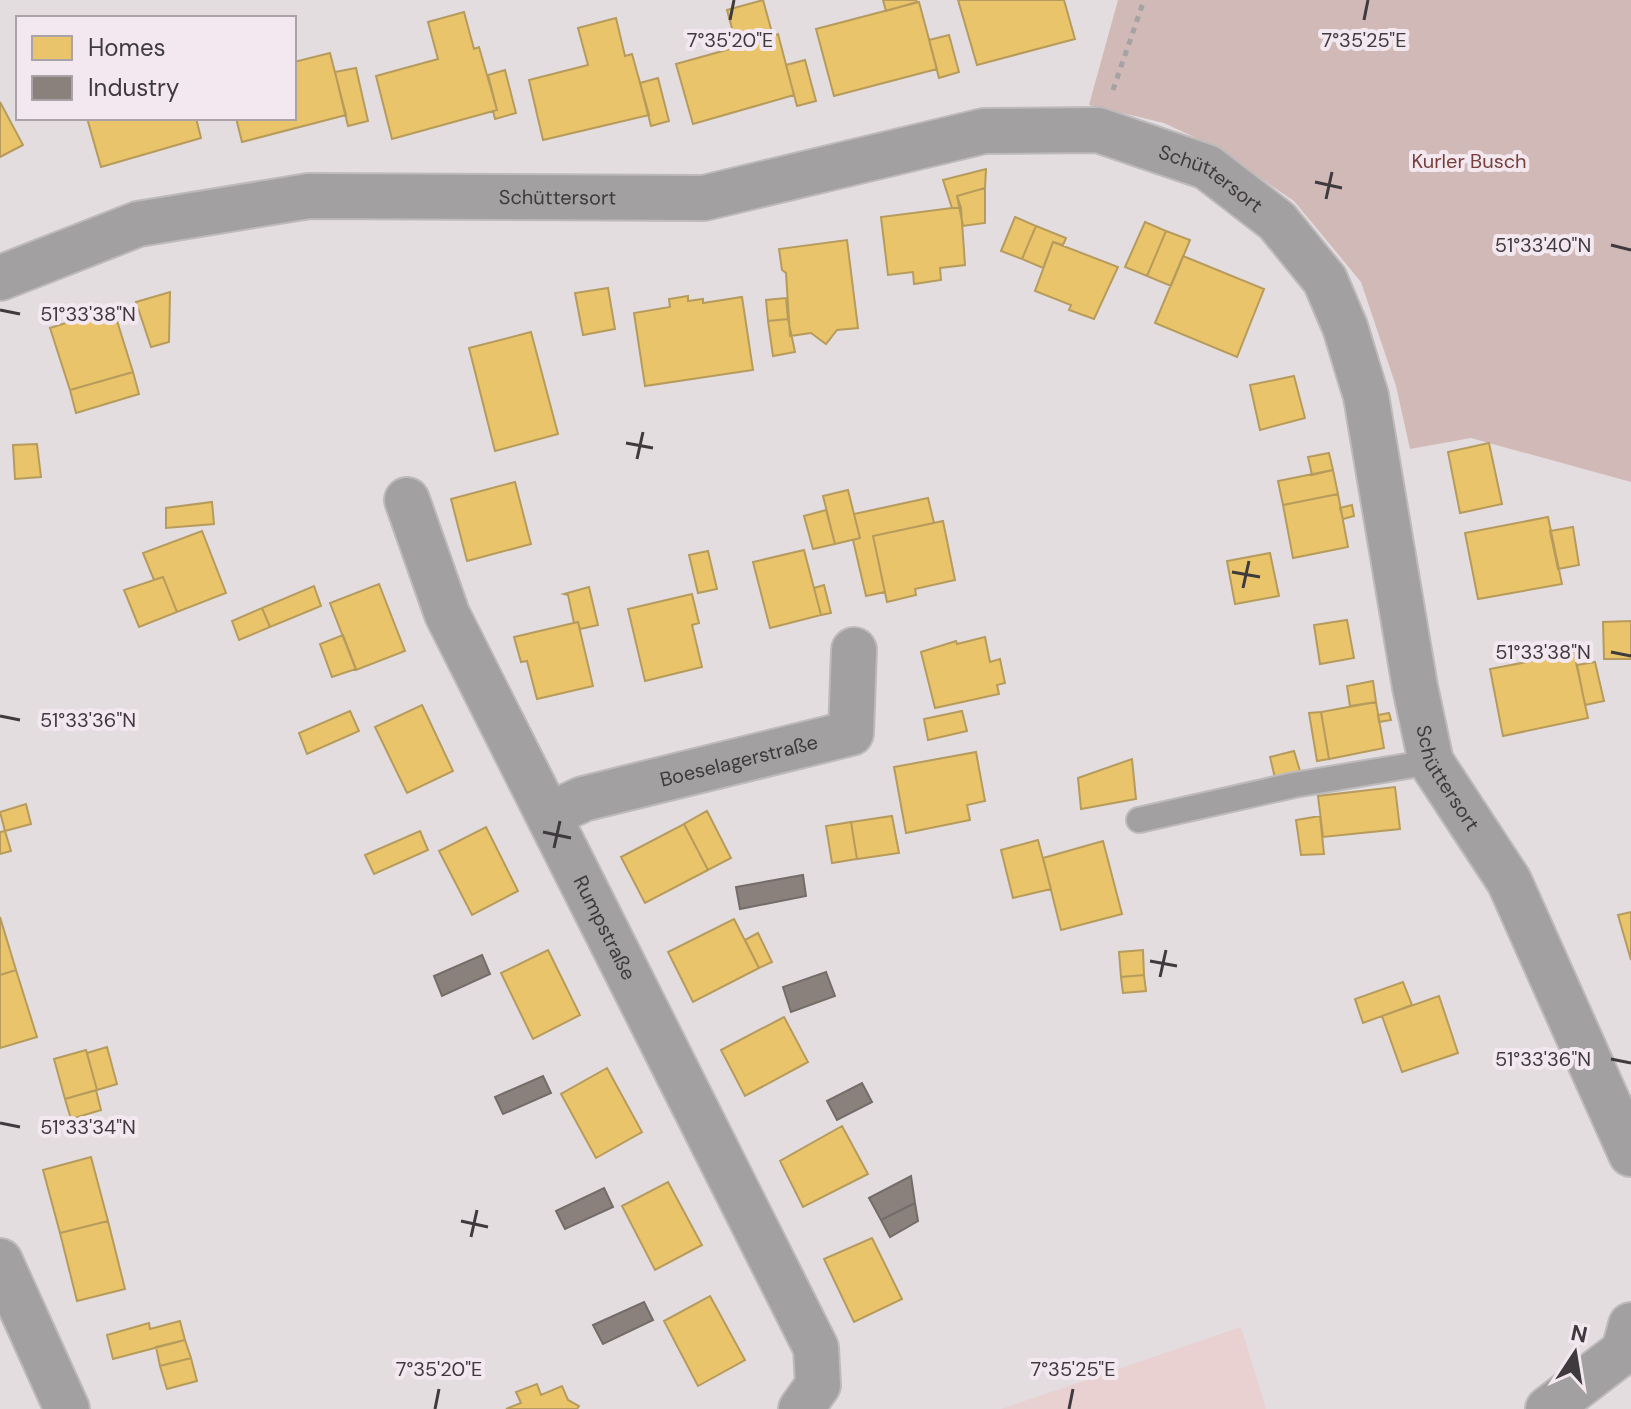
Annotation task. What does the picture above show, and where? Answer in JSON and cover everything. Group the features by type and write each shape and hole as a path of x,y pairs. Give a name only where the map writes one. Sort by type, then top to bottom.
{"street":[{"name":"Schüttersort","path":"0,278 138,224 309,196 704,198 984,131 1098,130 1207,167 1277,221 1325,280 1345,327 1366,396 1415,687 1431,762 1509,881 1631,1154"},
{"name":"Rumpstraße","path":"407,500 447,614 816,1348 818,1385 801,1409"},
{"name":"Boeselagerstraße","path":"549,815 583,799 851,733 854,650"},
{"path":"0,1261 67,1409"},
{"path":"1548,1409 1624,1351 1631,1325"}],"lane":[{"path":"1139,820 1294,785 1431,762"}],"path":[{"path":"1098,130 1144,0"}],"shaded area":[{"path":"1241,1327 1266,1409 1001,1409"}],"green space":[{"name":"Kurler Busch","path":"1118,0 1631,0 1631,482 1471,438 1410,449 1396,386 1361,282 1294,201 1213,146 1164,123 1089,105"}],"building: Homes":[{"path":"763,0 773,36 778,34 794,95 693,124 676,64 737,47 727,10"},
{"path":"883,0 916,0 917,2 886,11"},
{"path":"958,0 1064,0 1075,39 977,65"},
{"path":"919,2 937,69 834,96 816,29"},
{"path":"464,12 474,49 479,47 497,110 392,139 376,76 438,59 428,22"},
{"path":"616,18 625,56 632,54 649,115 543,140 529,80 588,65 578,28"},
{"path":"949,35 959,72 939,78 929,40"},
{"path":"330,53 346,115 242,142 236,120 296,120 296,62"},
{"path":"805,60 816,101 797,106 786,65"},
{"path":"356,68 368,121 348,126 335,72"},
{"path":"505,70 516,113 495,119 493,111 497,110 488,75"},
{"path":"658,78 669,121 651,126 640,83"},
{"path":"0,102 23,145 0,157"},
{"path":"88,120 196,120 201,138 101,167"},
{"path":"986,169 985,188 957,196 961,208 952,208 943,180"},
{"path":"985,188 985,223 963,226 957,196"},
{"path":"961,208 965,265 940,268 941,280 914,284 913,272 888,275 881,217"},
{"path":"1015,217 1036,226 1022,259 1001,251"},
{"path":"1145,222 1166,231 1147,276 1125,267"},
{"path":"1036,226 1066,238 1063,245 1053,242 1043,268 1022,259"},
{"path":"1166,231 1190,240 1171,286 1147,276"},
{"path":"847,240 858,328 837,330 826,344 811,333 790,336 786,273 782,270 779,249"},
{"path":"1053,242 1118,267 1094,319 1069,310 1071,305 1035,291"},
{"path":"1183,256 1264,289 1237,357 1155,323"},
{"path":"608,288 615,329 583,335 575,293"},
{"path":"170,292 169,342 151,347 136,302"},
{"path":"688,296 688,301 703,299 703,303 742,297 753,370 645,386 634,313 670,307 669,299"},
{"path":"786,298 788,319 768,321 766,300"},
{"path":"113,308 133,372 70,390 50,328"},
{"path":"788,319 795,352 773,356 768,321"},
{"path":"531,332 558,434 495,451 469,348"},
{"path":"133,372 139,394 76,413 70,390"},
{"path":"1294,376 1305,418 1260,430 1250,385"},
{"path":"1489,443 1502,504 1460,513 1448,452"},
{"path":"37,444 41,477 15,479 13,445"},
{"path":"1329,453 1333,470 1312,475 1308,457"},
{"path":"1333,470 1338,494 1283,505 1278,481"},
{"path":"515,482 531,544 467,561 451,499"},
{"path":"848,490 860,538 835,544 823,496"},
{"path":"1338,494 1348,547 1293,558 1283,505"},
{"path":"928,498 934,523 873,536 885,592 866,596 853,540 860,538 854,514"},
{"path":"212,502 214,524 166,528 166,508"},
{"path":"1352,505 1354,516 1343,519 1340,508"},
{"path":"826,510 835,544 813,549 804,516"},
{"path":"1548,517 1562,584 1478,599 1465,533"},
{"path":"943,521 955,580 915,589 916,595 887,602 873,536"},
{"path":"1573,527 1579,565 1558,569 1550,531"},
{"path":"202,531 226,593 177,612 163,577 154,580 143,553"},
{"path":"804,550 821,615 770,628 753,562"},
{"path":"708,551 717,589 698,593 689,555"},
{"path":"1270,553 1279,596 1235,604 1227,561"},
{"path":"163,577 177,612 139,627 124,590"},
{"path":"379,584 405,651 356,670 330,603"},
{"path":"824,585 831,613 821,615 814,588"},
{"path":"314,586 321,606 270,627 262,608"},
{"path":"589,587 598,625 580,629 578,622 574,623 568,595 564,594"},
{"path":"692,594 699,623 692,625 702,667 645,681 628,609"},
{"path":"262,608 270,627 239,640 232,621"},
{"path":"1347,620 1354,658 1320,664 1314,625"},
{"path":"1631,621 1631,659 1604,659 1603,622"},
{"path":"578,622 593,686 537,699 527,661 521,662 514,637"},
{"path":"343,635 356,669 332,677 320,644"},
{"path":"985,637 990,662 1000,659 1005,683 997,685 999,694 935,708 921,652 956,641 957,644"},
{"path":"1574,653 1588,718 1503,736 1490,669"},
{"path":"1595,662 1604,701 1585,705 1577,665"},
{"path":"1373,681 1376,702 1350,706 1347,686"},
{"path":"1376,702 1384,748 1329,759 1321,712"},
{"path":"422,705 453,771 407,793 375,727"},
{"path":"350,711 359,731 307,754 299,733"},
{"path":"962,711 967,731 928,740 924,719"},
{"path":"1321,712 1329,759 1317,761 1309,713"},
{"path":"1389,713 1391,720 1379,722 1378,715"},
{"path":"1294,751 1300,771 1275,778 1270,757"},
{"path":"976,752 985,801 967,805 970,820 906,833 894,767"},
{"path":"1132,759 1136,799 1081,809 1078,778"},
{"path":"1395,787 1400,829 1323,837 1318,796"},
{"path":"26,804 31,824 5,831 0,812"},
{"path":"707,811 731,858 708,870 684,824"},
{"path":"892,816 899,853 857,859 851,822"},
{"path":"1320,816 1324,854 1301,855 1296,820"},
{"path":"851,822 857,859 832,863 826,826"},
{"path":"684,824 708,870 645,903 621,857"},
{"path":"486,827 518,891 472,915 439,851"},
{"path":"5,831 11,851 0,854 0,832"},
{"path":"420,831 428,850 374,874 365,855"},
{"path":"1038,840 1051,889 1013,898 1001,850"},
{"path":"1103,841 1122,914 1061,930 1043,858"},
{"path":"1631,912 1631,960 1618,915"},
{"path":"0,917 16,970 0,975"},
{"path":"734,919 759,968 693,1002 668,952"},
{"path":"758,933 772,962 759,968 745,940"},
{"path":"548,950 580,1015 533,1039 501,973"},
{"path":"1143,950 1144,975 1121,977 1119,952"},
{"path":"16,970 37,1037 0,1048 0,975"},
{"path":"1144,975 1146,991 1123,993 1121,977"},
{"path":"1403,982 1412,1005 1363,1023 1355,999"},
{"path":"1439,996 1458,1053 1402,1072 1382,1016"},
{"path":"784,1017 808,1062 745,1096 721,1050"},
{"path":"107,1047 117,1084 97,1090 87,1053"},
{"path":"86,1050 97,1090 65,1099 54,1059"},
{"path":"607,1068 642,1132 596,1158 561,1094"},
{"path":"96,1090 101,1110 71,1119 65,1099"},
{"path":"842,1126 868,1174 803,1207 780,1161"},
{"path":"91,1157 108,1221 60,1233 43,1170"},
{"path":"668,1182 702,1245 655,1270 622,1206"},
{"path":"108,1221 125,1289 77,1301 60,1233"},
{"path":"872,1238 902,1299 854,1322 824,1259"},
{"path":"710,1296 745,1360 698,1386 664,1321"},
{"path":"180,1321 185,1340 113,1359 107,1335 149,1323 150,1329"},
{"path":"185,1340 191,1358 160,1366 156,1347"},
{"path":"191,1358 197,1381 167,1389 160,1366"},
{"path":"537,1384 541,1395 562,1386 568,1400 579,1406 577,1409 506,1409 521,1403 516,1392"}],"building: Industry":[{"path":"803,875 806,896 740,909 736,887"},
{"path":"482,955 490,974 442,996 434,976"},
{"path":"826,972 835,996 791,1012 783,987"},
{"path":"543,1076 551,1093 503,1114 495,1097"},
{"path":"862,1083 872,1102 837,1120 827,1101"},
{"path":"911,1176 915,1203 881,1220 869,1198"},
{"path":"604,1188 613,1207 565,1229 556,1211"},
{"path":"915,1203 918,1221 890,1237 881,1220"},
{"path":"644,1302 653,1320 603,1344 593,1325"}]}
